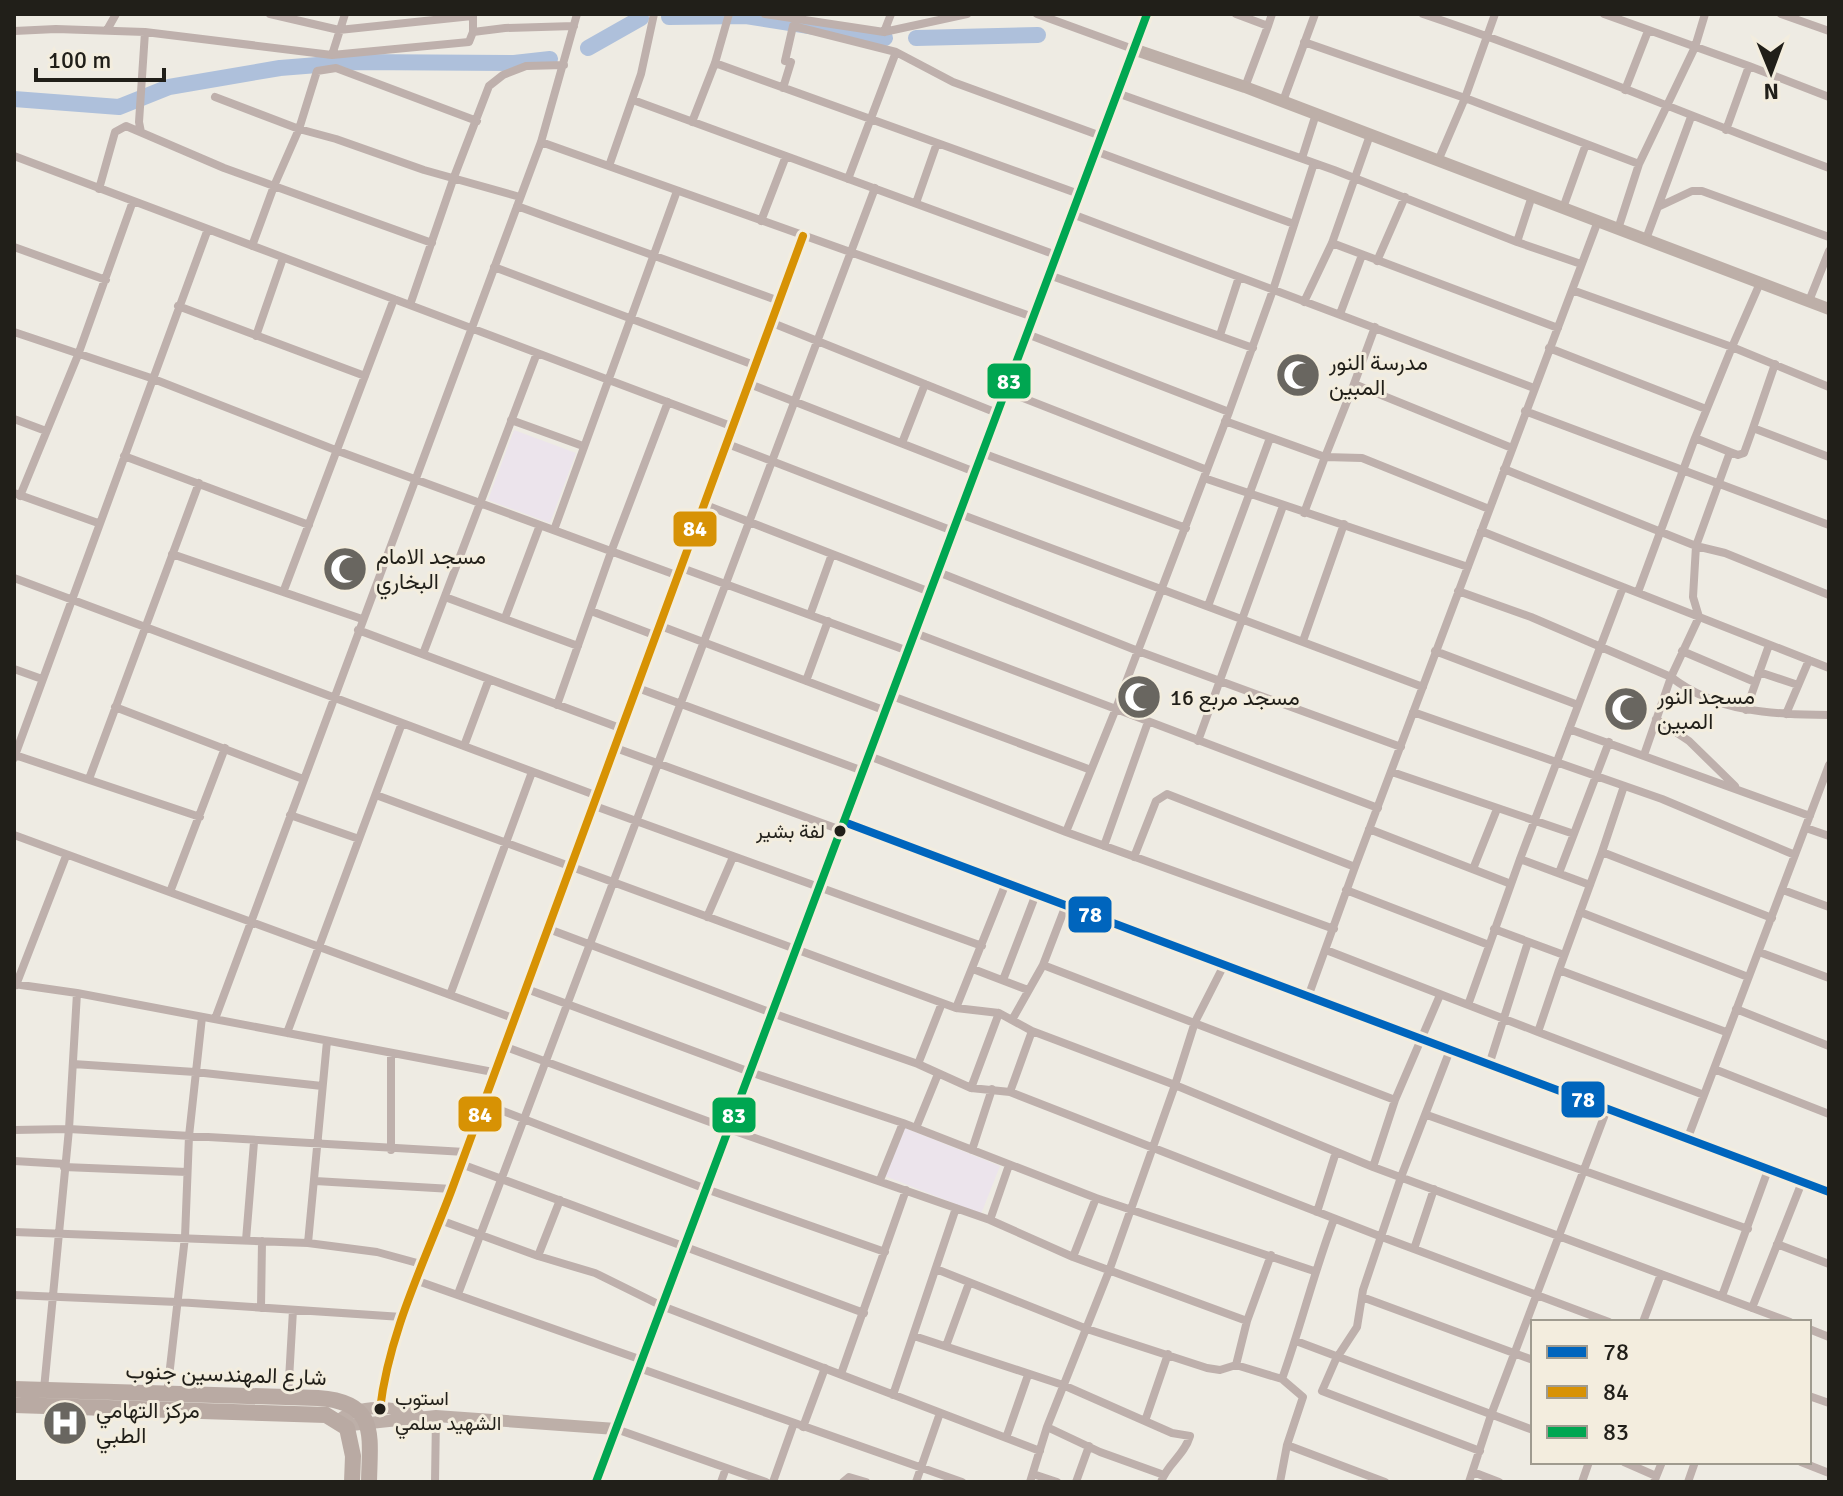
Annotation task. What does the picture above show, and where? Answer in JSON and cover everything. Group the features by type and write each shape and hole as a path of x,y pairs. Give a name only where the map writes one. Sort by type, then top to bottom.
{"highway":[{"name":"شارع المهندسين جنوب","path":"14,1389 334,1399 354,1406 363,1417"},
{"name":"شارع المهندسين جنوب","path":"14,1405 310,1414 326,1415 343,1424"},
{"path":"363,1417 371,1435 369,1482"},
{"path":"343,1424 353,1456 352,1482"}],"street":[{"path":"107,30 116,14"},
{"path":"14,31 145,32 332,55 446,46 469,42 473,32 472,15 339,30 270,14"},
{"path":"332,55 345,14"},
{"path":"215,1019 541,142 577,14"},
{"path":"609,166 641,74 654,14"},
{"path":"692,122 715,63 729,14"},
{"path":"765,14 884,32 967,14"},
{"path":"884,32 891,14"},
{"path":"1037,14 1057,17 1133,49 1283,101 1829,309"},
{"path":"596,1482 1147,14"},
{"path":"1236,14 1268,26"},
{"path":"1245,87 1272,14"},
{"path":"1283,101 1314,14"},
{"path":"1423,14 1487,35 1665,107 1829,168"},
{"path":"1438,161 1495,14"},
{"path":"1604,14 1829,97"},
{"path":"1618,229 1639,164 1695,47 1705,14"},
{"path":"1781,14 1829,31"},
{"path":"473,32 574,26"},
{"path":"783,88 791,62 785,61 793,26 896,52 953,82 1101,136"},
{"path":"1625,90 1648,31"},
{"path":"141,132 145,32"},
{"path":"1304,42 1465,98 1639,164"},
{"path":"848,179 896,52"},
{"path":"715,63 1079,194"},
{"path":"410,305 489,86 503,75 526,66 564,65"},
{"path":"1726,130 1749,66"},
{"path":"252,246 299,129 317,71 336,68 477,121"},
{"path":"1117,93 1302,158 1581,264"},
{"path":"215,97 299,129 424,170 520,197"},
{"path":"633,100 1056,255"},
{"path":"1302,158 1316,114"},
{"path":"1646,239 1691,117"},
{"path":"99,189 115,132 126,126 274,186 432,243"},
{"path":"1304,302 1332,243 1370,135"},
{"path":"541,142 1033,317"},
{"path":"916,203 937,143"},
{"path":"1563,208 1586,144"},
{"path":"1095,151 1294,224"},
{"path":"14,156 731,426"},
{"path":"761,221 786,156"},
{"path":"1066,832 1253,348 1314,163"},
{"path":"458,1294 875,188"},
{"path":"554,530 677,191"},
{"path":"1658,207 1692,191 1702,191 1829,237"},
{"path":"1517,242 1532,196"},
{"path":"1377,261 1405,197"},
{"path":"98,523 17,495 78,355 133,201"},
{"path":"517,206 779,301"},
{"path":"1072,214 1534,388"},
{"path":"1308,997 1598,221"},
{"path":"200,817 15,756 208,229"},
{"path":"380,1409 383,1387 415,1280 452,1189 803,236"},
{"path":"1332,243 1558,328"},
{"path":"14,247 106,280"},
{"path":"1809,301 1829,251"},
{"path":"1340,314 1362,255"},
{"path":"256,336 283,258"},
{"path":"494,267 754,365"},
{"path":"1049,275 1253,348"},
{"path":"1220,335 1239,277"},
{"path":"1638,592 1706,409 1760,283"},
{"path":"1572,290 1732,347 1829,387"},
{"path":"284,590 394,299"},
{"path":"178,306 365,376"},
{"path":"770,322 997,413"},
{"path":"1304,513 1375,327"},
{"path":"14,332 151,378 611,552 725,584 908,651"},
{"path":"1027,334 1227,416 1270,438 1325,457 1362,458 1489,509"},
{"path":"1549,348 1706,409"},
{"path":"423,654 537,353"},
{"path":"1695,438 1738,455 1744,453 1775,364"},
{"path":"747,383 975,472"},
{"path":"902,443 925,384"},
{"path":"1354,384 1512,448"},
{"path":"1005,391 1250,495 1468,567"},
{"path":"557,705 668,402"},
{"path":"1525,411 1829,525"},
{"path":"14,419 46,431"},
{"path":"511,420 583,446"},
{"path":"1753,428 1829,457"},
{"path":"1208,606 1270,438"},
{"path":"725,443 953,531"},
{"path":"1644,755 1671,677 1699,617 1693,597 1696,546 1730,452"},
{"path":"982,453 1186,528"},
{"path":"124,456 309,525"},
{"path":"1504,469 1829,595"},
{"path":"89,779 199,483"},
{"path":"703,504 930,592"},
{"path":"1198,741 1283,506"},
{"path":"960,514 1423,687"},
{"path":"1303,641 1344,524"},
{"path":"505,618 540,525"},
{"path":"1481,531 1829,668"},
{"path":"172,554 362,619"},
{"path":"810,615 832,554"},
{"path":"938,572 1138,651 1401,747"},
{"path":"14,578 595,795"},
{"path":"1468,1005 1623,587"},
{"path":"1458,591 1531,617 1671,677 1690,692 1722,705 1786,714 1829,715"},
{"path":"445,597 578,646"},
{"path":"591,611 654,635"},
{"path":"806,681 828,621"},
{"path":"658,625 886,711"},
{"path":"358,630 620,728"},
{"path":"915,633 1378,808"},
{"path":"1746,710 1769,645"},
{"path":"1435,651 1578,705"},
{"path":"1682,651 1755,682"},
{"path":"1786,714 1809,660"},
{"path":"14,669 42,679"},
{"path":"1759,672 1798,685"},
{"path":"464,746 489,679"},
{"path":"635,687 863,771"},
{"path":"892,696 1091,770"},
{"path":"115,707 303,779"},
{"path":"1413,712 1662,799 1795,855"},
{"path":"1656,719 1689,741 1738,790"},
{"path":"1104,846 1148,722"},
{"path":"287,1033 402,723"},
{"path":"1569,729 1810,816"},
{"path":"1559,873 1609,742"},
{"path":"613,747 1006,883 1829,1192"},
{"path":"170,892 225,748"},
{"path":"869,756 1066,832 1334,929"},
{"path":"1687,1140 1829,765"},
{"path":"450,995 532,772"},
{"path":"1392,772 1574,834"},
{"path":"1538,1032 1624,786"},
{"path":"1134,857 1156,801 1167,794 1355,867"},
{"path":"376,795 956,1008 999,1013 1032,1031 1175,1085 1373,1167 1722,1296 1772,1319"},
{"path":"592,805 982,946"},
{"path":"1473,869 1497,809"},
{"path":"290,815 359,839"},
{"path":"1806,828 1829,836"},
{"path":"1369,829 1511,884"},
{"path":"14,835 513,1018"},
{"path":"1602,852 1772,918"},
{"path":"66,856 15,984 493,1072"},
{"path":"707,917 733,857"},
{"path":"1520,859 1590,885"},
{"path":"956,1008 1006,883"},
{"path":"1346,890 1489,945"},
{"path":"1783,890 1829,907"},
{"path":"1003,980 1036,894"},
{"path":"1012,1020 1043,965 1066,905"},
{"path":"1580,912 1748,977"},
{"path":"546,928 918,1064 971,1088 1010,1092 1604,1320"},
{"path":"1494,929 1564,955"},
{"path":"1489,1065 1528,942"},
{"path":"1326,950 1704,1095"},
{"path":"1759,952 1829,978"},
{"path":"1043,965 1395,1100"},
{"path":"1057,1482 1031,1478 1047,1427 1109,1271 1195,1022 1224,965"},
{"path":"973,969 1028,990"},
{"path":"1559,970 1726,1032"},
{"path":"524,988 750,1072 903,1123 1096,1198 1314,1271"},
{"path":"44,1390 69,1129 77,993"},
{"path":"1373,1167 1395,1100 1440,995"},
{"path":"918,1064 942,1003"},
{"path":"1736,1009 1829,1046"},
{"path":"971,1088 999,1013"},
{"path":"167,1394 185,1237 189,1136 202,1017"},
{"path":"1010,1092 1032,1031"},
{"path":"308,1243 327,1041"},
{"path":"503,1046 990,1220 1073,1257 1247,1321"},
{"path":"1322,1391 1338,1355 1357,1327 1362,1297 1401,1177 1450,1050"},
{"path":"391,1053 391,1150"},
{"path":"73,1064 195,1072 322,1086"},
{"path":"1714,1069 1829,1114"},
{"path":"916,1128 938,1074"},
{"path":"972,1150 992,1089"},
{"path":"482,1103 706,1189 885,1252"},
{"path":"1469,1482 1491,1415 1607,1109"},
{"path":"1427,1115 1748,1229"},
{"path":"880,1180 903,1123"},
{"path":"14,1130 69,1129 465,1152"},
{"path":"246,1240 254,1142"},
{"path":"1317,1212 1336,1152"},
{"path":"14,1161 187,1172"},
{"path":"461,1164 864,1313"},
{"path":"990,1220 1009,1165"},
{"path":"1722,1296 1768,1170"},
{"path":"315,1181 452,1189"},
{"path":"1752,1308 1802,1182"},
{"path":"1414,1249 1434,1189"},
{"path":"841,1374 906,1190"},
{"path":"1073,1257 1096,1198"},
{"path":"538,1256 560,1200"},
{"path":"893,1395 956,1208"},
{"path":"1282,1379 1296,1341 1314,1271 1334,1219"},
{"path":"440,1220 595,1273 662,1306 1040,1451"},
{"path":"14,1232 308,1243 377,1252 421,1264"},
{"path":"261,1308 262,1241"},
{"path":"1777,1244 1829,1264"},
{"path":"1236,1365 1247,1321 1271,1255"},
{"path":"936,1269 1087,1329 1214,1370 1236,1365 1282,1379 1303,1397"},
{"path":"1644,1320 1661,1274"},
{"path":"415,1280 798,1425 962,1482"},
{"path":"946,1346 969,1283"},
{"path":"14,1295 402,1317"},
{"path":"1362,1297 1531,1359"},
{"path":"288,1397 293,1310"},
{"path":"914,1336 1063,1385 1172,1433 1190,1436 1186,1449 1162,1478 1047,1427"},
{"path":"1296,1341 1531,1429"},
{"path":"1145,1421 1168,1354"},
{"path":"773,1482 825,1368"},
{"path":"1006,1438 1028,1375"},
{"path":"1303,1397 1322,1391 1480,1451"},
{"path":"1282,1481 1287,1445 1303,1397"},
{"path":"343,1424 380,1409 431,1416"},
{"path":"916,1482 940,1413"},
{"path":"431,1416 435,1482"},
{"path":"363,1417 431,1416 616,1429 766,1482"},
{"path":"1287,1445 1364,1478 1385,1482"},
{"path":"1076,1482 1089,1446"},
{"path":"1629,1464 1655,1479"},
{"path":"1806,1464 1829,1473"},
{"path":"721,1482 726,1468"},
{"path":"1473,1472 1499,1482"},
{"path":"843,1482 849,1477 866,1482"}],"shaded area":[{"path":"514,430 576,453 550,523 488,500"},
{"path":"905,1128 1000,1166 981,1214 885,1176"}],"waterway":[{"path":"669,17 746,16 885,38"},
{"path":"588,48 641,18"},
{"path":"916,38 1038,35"},
{"path":"14,99 119,107 169,87 280,68 355,62 514,63 550,59"}],"transit line":[{"name":"83","path":"596,1482 1147,14"},
{"name":"84","path":"380,1409 391,1352 409,1297 452,1189 803,236"},
{"name":"78","path":"844,822 1829,1192"}],"place":[{"name":"مدرسة النور المبين","path":"1298,375"},
{"name":"مسجد الامام البخاري","path":"345,569"},
{"name":"مسجد مربع 16","path":"1139,697"},
{"name":"مسجد النور المبين","path":"1626,709"},
{"name":"لفة بشير","path":"840,831"},
{"name":"استوب الشهيد سلمي","path":"380,1409"},
{"name":"مركز التهامي الطبي","path":"65,1423"}]}
